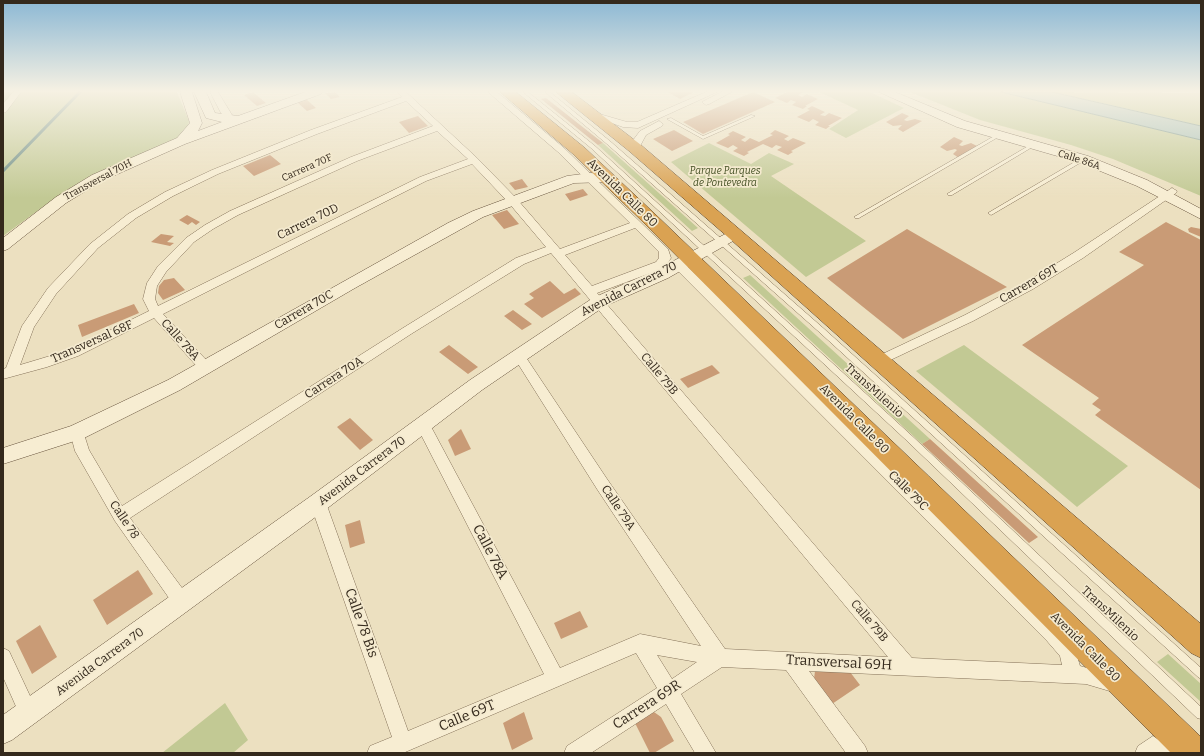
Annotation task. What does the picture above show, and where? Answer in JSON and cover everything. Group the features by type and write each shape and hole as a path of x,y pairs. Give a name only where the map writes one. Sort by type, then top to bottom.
{"highway":[{"name":"Avenida Calle 80","path":"552,127 608,178 685,258 1194,753"},
{"path":"610,127 635,148 728,238 878,361 1201,643"}],"street":[{"path":"181,141 194,127"},
{"name":"Transversal 70H","path":"3,246 61,200 97,178 211,127"},
{"path":"7,373 28,326 52,291 94,246 132,216 169,194 215,172 325,127"},
{"name":"Carrera 70F","path":"156,313 149,299 151,286 162,269 190,240 209,227 251,205 354,159 438,127"},
{"name":"Calle 79B","path":"439,127 474,160 512,200 907,666"},
{"name":"Calle 79C","path":"535,127 590,177 664,251 685,258 1053,635 1068,652 1073,675"},
{"path":"635,148 636,143 643,133 654,127"},
{"name":"Calle 86A","path":"971,127 1032,146 1083,159 1201,206"},
{"name":"Calle 86A","path":"989,127 1001,132 1087,155 1170,193 1201,214"},
{"name":"Carrera 70D","path":"156,313 423,179 474,160"},
{"name":"Carrera 70C","path":"3,456 77,432 134,405 205,367 453,226 512,200 572,179 590,177 608,178"},
{"name":"Carrera 69T","path":"878,361 969,318 1029,286 1170,193"},
{"name":"Carrera 70A","path":"120,516 407,331 513,265 637,224"},
{"name":"Avenida Carrera 70","path":"3,732 423,425 574,318 594,297 728,238"},
{"name":"Calle 78A","path":"156,313 205,367"},
{"name":"Transversal 68F","path":"7,373 42,364 74,353 156,313"},
{"name":"Calle 79A","path":"519,356 602,484 720,658"},
{"name":"Calle 78A","path":"423,425 556,679"},
{"name":"Calle 78","path":"77,432 82,451 120,516 182,602"},
{"name":"Calle 78 Bis","path":"318,503 403,742"},
{"path":"556,679 640,644 706,753"},
{"name":"Transversal 69H","path":"640,644 720,658 790,660 1086,675 1128,690"},
{"path":"3,657 29,713"},
{"name":"Carrera 69R","path":"574,753 720,658"},
{"path":"790,660 858,753"},
{"name":"Calle 69T","path":"377,753 556,679"}],"lane":[{"name":"TransMilenio","path":"569,127 593,147 685,258 908,438 1201,714"},
{"name":"TransMilenio","path":"590,127 728,238 820,329 1201,674"},
{"path":"683,127 702,138 726,127"},
{"path":"857,217 998,136"},
{"path":"950,194 1032,146"},
{"path":"991,213 1083,159"}],"green space":[{"path":"3,127 188,127 188,131 180,138 106,170 58,196 3,236"},
{"path":"832,127 867,127 846,138 829,129"},
{"path":"1006,127 1148,127 1201,140 1201,196 1113,159 1071,145"},
{"path":"603,143 698,228 692,231 598,145"},
{"name":"Parque Parques de Pontevedra","path":"709,143 751,164 769,153 794,164 771,176 866,241 806,277 671,162"},
{"path":"750,275 930,439 922,444 743,278"},
{"path":"964,345 1128,466 1077,507 916,371"},
{"path":"1168,654 1201,684 1201,702 1157,662"},
{"path":"225,703 248,740 233,753 162,753"}],"water":[{"path":"1148,127 1201,127 1201,140"}],"building":[{"path":"404,127 425,127 409,133"},
{"path":"576,127 583,127 603,143 598,145"},
{"path":"692,127 718,127 703,134"},
{"path":"900,127 911,127 903,132 898,129"},
{"path":"674,130 693,141 672,151 653,139"},
{"path":"775,130 789,136 784,139 788,141 793,138 806,143 791,151 793,152 788,155 777,150 782,147 776,145 772,148 763,144 747,152 749,153 744,156 733,151 738,148 733,145 728,148 716,143 730,135 728,134 733,131 746,137 741,140 745,142 750,138 759,142 773,135 770,134"},
{"path":"954,137 963,141 959,145 962,146 971,143 977,146 959,158 953,154 957,150 947,151 940,147"},
{"path":"270,155 281,164 254,176 243,166"},
{"path":"522,179 528,187 515,190 509,183"},
{"path":"583,189 588,195 570,201 565,194"},
{"path":"507,210 519,224 504,229 492,215"},
{"path":"187,215 200,222 196,225 192,222 188,225 179,220"},
{"path":"1166,222 1201,240 1201,490 1095,415 1101,410 1092,404 1099,398 1022,345 1144,265 1119,252"},
{"path":"1191,227 1201,229 1201,237 1189,232 1188,229"},
{"path":"907,229 1007,287 903,339 827,278"},
{"path":"161,234 174,236 167,242 174,243 170,246 151,242"},
{"path":"174,278 185,290 163,300 158,293 159,286 164,280"},
{"path":"550,281 564,294 575,288 581,294 542,318 524,304 534,298 529,294"},
{"path":"134,304 139,313 82,337 78,325"},
{"path":"513,310 532,324 522,330 504,316"},
{"path":"449,345 478,367 468,374 439,352"},
{"path":"712,365 720,373 688,388 680,379"},
{"path":"350,418 373,440 360,450 337,427"},
{"path":"461,429 471,449 455,456 448,440"},
{"path":"930,439 1038,537 1029,543 922,444"},
{"path":"360,520 365,543 350,548 345,525"},
{"path":"138,570 153,594 107,625 93,600"},
{"path":"580,611 588,627 561,639 554,623"},
{"path":"40,625 57,657 32,674 16,641"},
{"path":"815,671 850,672 860,685 832,704 814,679"},
{"path":"524,712 533,739 512,750 503,723"},
{"path":"654,712 661,717 674,741 654,753 650,753 635,723"}],"waterway":[{"path":"3,171 46,127"}]}
